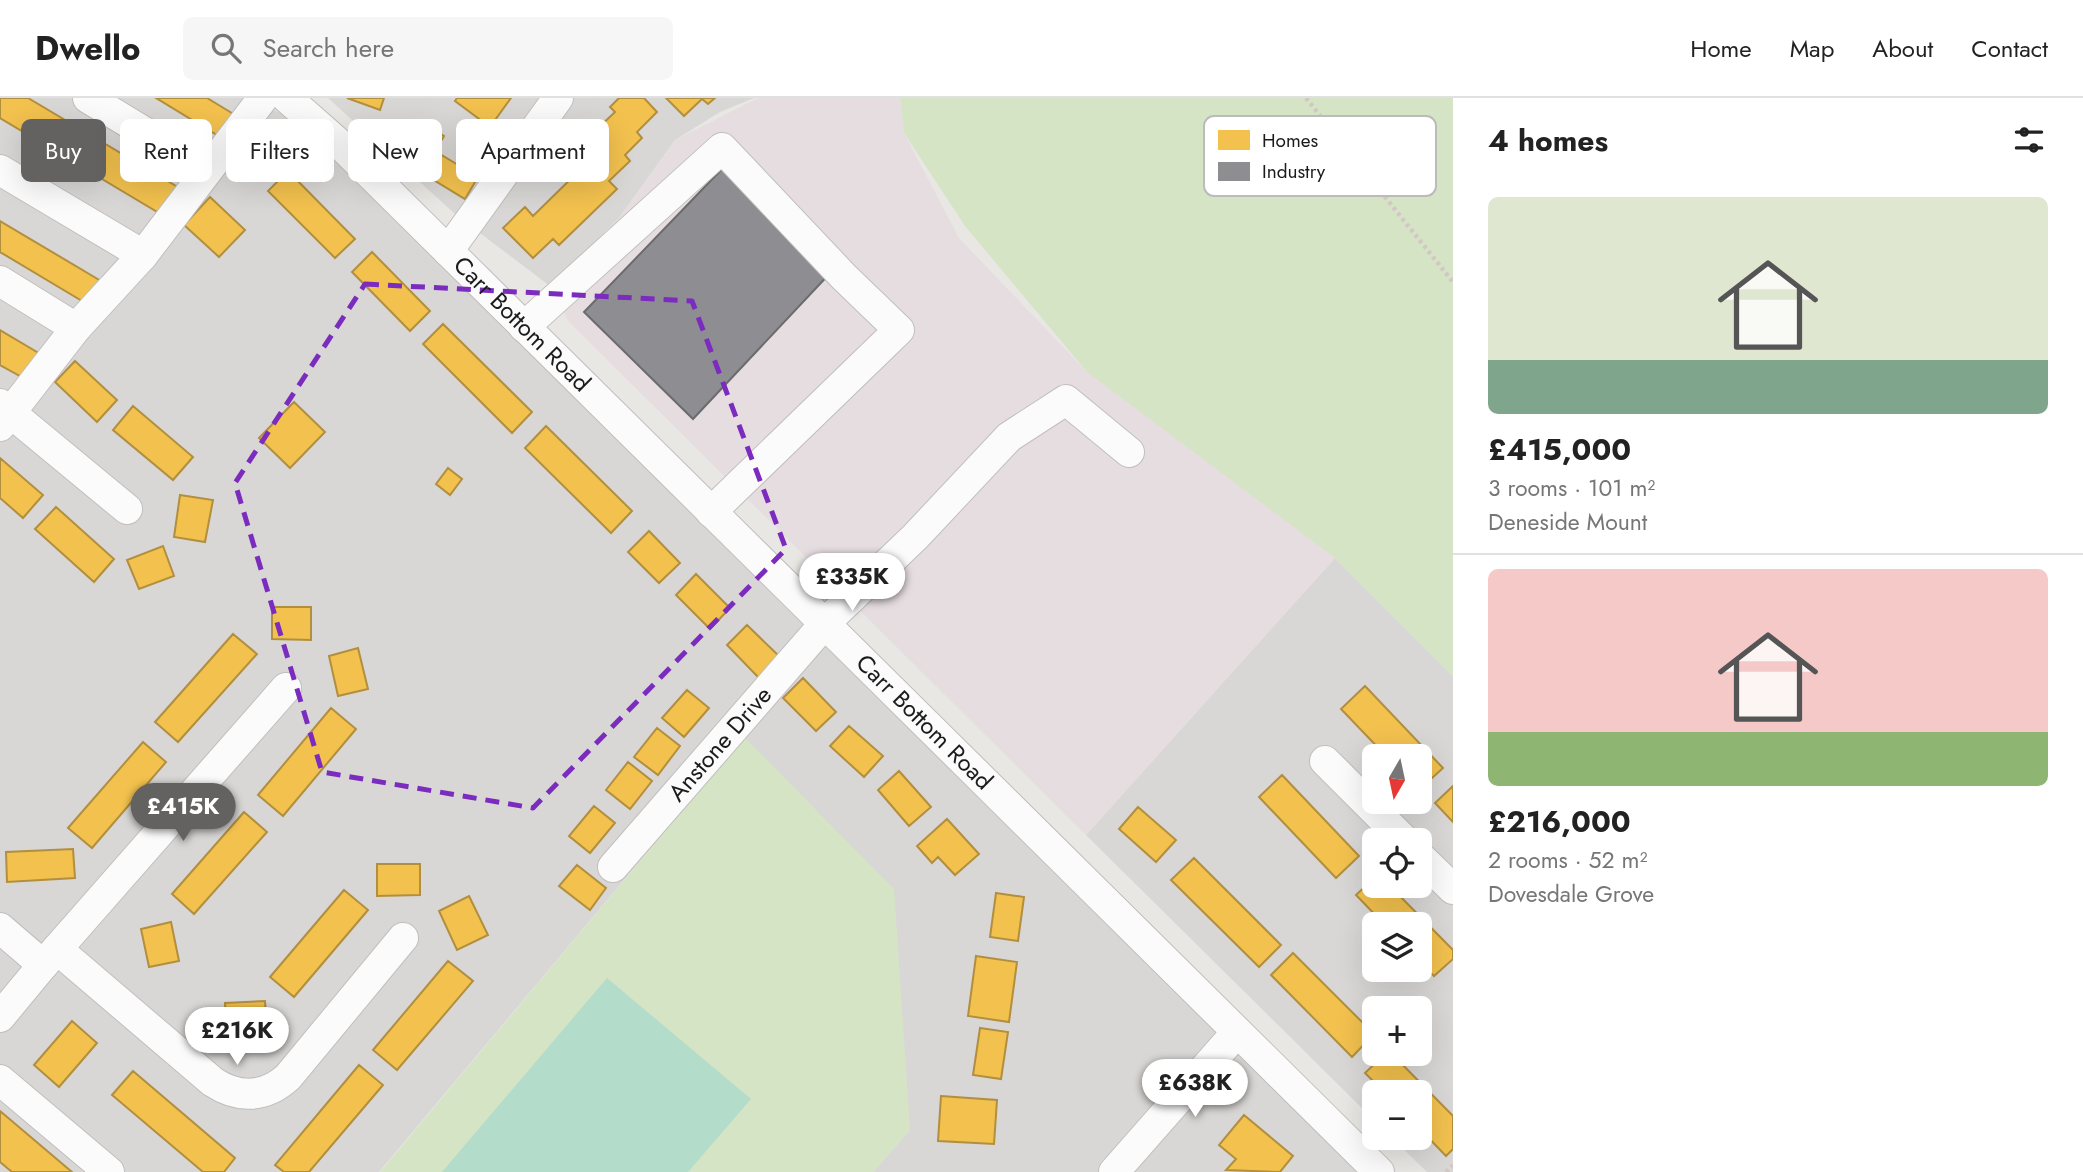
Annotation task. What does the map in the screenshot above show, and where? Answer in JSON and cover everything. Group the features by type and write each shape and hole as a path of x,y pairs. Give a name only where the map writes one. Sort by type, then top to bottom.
{"street":[{"path":"88,98 122,119"},
{"path":"212,162 263,98"},
{"path":"448,251 558,98"},
{"name":"Carr Bottom Road","path":"296,101 711,512 826,622 1379,1172"},
{"path":"524,327 722,148 844,277 899,330 711,512"},
{"path":"0,170 143,255"},
{"path":"127,509 4,414 76,328 143,255 197,182"},
{"path":"0,281 76,328"},
{"name":"Anstone Drive","path":"613,866 826,622 915,537 1009,437 1066,400 1129,452"},
{"path":"0,1017 286,688"},
{"path":"1325,761 1392,828"},
{"path":"1432,869 1453,889"},
{"path":"0,928 50,957 213,1082 232,1092 253,1095 278,1086 288,1077 403,938"},
{"path":"1114,1172 1237,1032"},
{"path":"0,1080 109,1172"}],"path":[{"path":"1306,98 1320,116"},
{"path":"1384,196 1453,282"},
{"path":"1446,1172 1453,1165"}],"highlighted area":[{"path":"365,284 692,301 786,549 533,808 322,772 235,483"}],"shaded area":[{"path":"0,98 254,98 290,119 226,119 226,182 334,182 334,156 348,169 348,182 361,182 1362,1143 1362,1150 1369,1150 1392,1172 873,1172 910,1130 744,737 379,1172 0,1172"},
{"path":"328,98 754,98 720,112 675,140 619,218 550,286 456,215 420,182 442,182 442,119 351,119"},
{"path":"758,98 900,98 904,133 959,238 1087,372 1335,558 1086,835 569,322 550,286 619,218 675,140"},
{"path":"1335,558 1453,676 1453,1172 1427,1172 1404,1150 1432,1150 1432,1080 1362,1080 1362,1108 1086,835"}],"green space":[{"path":"900,98 1453,98 1453,676 1335,558 1087,372 965,226 904,133"},
{"path":"744,737 894,889 910,1130 873,1172 380,1172"},
{"path":"607,978 751,1099 688,1172 442,1172"}],"building: Homes":[{"path":"0,98 28,98 63,119 21,119 21,131 0,118"},
{"path":"156,98 207,98 240,118 226,119 225,140 212,132 212,119 190,119"},
{"path":"347,98 384,98 380,110"},
{"path":"457,98 511,98 496,119 479,119 455,101"},
{"path":"619,98 644,98 657,112 637,132 642,138 625,155 630,161 609,181 608,119 615,112 610,107"},
{"path":"666,98 715,98 708,104 702,99 684,116"},
{"path":"106,144 120,153 120,182 169,182 186,192 164,216 106,181"},
{"path":"442,155 456,164 456,182 475,182 465,199 437,182 442,182"},
{"path":"609,181 617,189 559,245 553,239 533,258 503,228 525,207 533,216 568,182"},
{"path":"277,182 299,182 355,239 335,258 268,191"},
{"path":"210,197 245,230 219,257 184,225"},
{"path":"0,221 106,284 92,307 0,252"},
{"path":"372,252 430,311 410,331 352,272"},
{"path":"443,324 532,412 512,433 423,344"},
{"path":"0,330 42,355 27,380 0,365"},
{"path":"75,361 117,400 97,422 55,382"},
{"path":"294,402 325,432 290,468 259,438"},
{"path":"133,406 193,457 173,480 113,430"},
{"path":"546,426 632,511 611,533 525,448"},
{"path":"0,458 43,495 23,518 0,498"},
{"path":"448,468 462,479 450,495 436,484"},
{"path":"180,495 213,500 205,542 174,537"},
{"path":"56,507 114,559 94,582 35,529"},
{"path":"649,531 680,563 659,583 628,552"},
{"path":"163,546 174,576 139,589 127,560"},
{"path":"696,574 730,608 710,629 676,595"},
{"path":"272,607 311,607 311,640 272,639"},
{"path":"747,625 780,657 759,678 727,645"},
{"path":"233,634 257,654 178,742 155,722"},
{"path":"358,648 368,689 338,696 329,656"},
{"path":"803,678 836,712 816,731 783,698"},
{"path":"1365,686 1420,744 1375,744 1341,709"},
{"path":"687,690 709,708 684,737 662,718"},
{"path":"331,708 356,729 283,816 258,795"},
{"path":"849,726 883,756 864,777 830,746"},
{"path":"657,728 680,746 658,775 634,757"},
{"path":"143,742 166,762 92,848 68,828"},
{"path":"1432,756 1443,768 1432,778"},
{"path":"628,762 652,781 630,809 606,790"},
{"path":"899,771 931,807 909,826 878,790"},
{"path":"1282,775 1359,856 1336,878 1259,797"},
{"path":"1453,786 1453,822 1435,803"},
{"path":"594,806 615,823 590,853 569,836"},
{"path":"1138,807 1176,840 1156,862 1119,829"},
{"path":"244,812 267,832 194,914 172,894"},
{"path":"947,819 979,854 955,875 938,857 932,863 917,846"},
{"path":"73,849 75,878 7,882 6,852"},
{"path":"1194,858 1281,945 1259,967 1171,880"},
{"path":"377,864 420,864 420,895 377,896"},
{"path":"577,865 606,888 590,910 559,886"},
{"path":"1362,889 1362,898 1402,898 1416,912 1372,912 1356,895"},
{"path":"344,890 368,910 294,997 270,977"},
{"path":"996,893 1024,897 1018,941 990,937"},
{"path":"469,896 488,935 457,950 439,911"},
{"path":"171,922 179,961 149,967 141,929"},
{"path":"1432,929 1453,950 1453,959 1434,976"},
{"path":"1293,953 1362,1022 1362,1047 1352,1057 1271,975"},
{"path":"976,956 1017,962 1009,1022 968,1016"},
{"path":"448,961 473,981 397,1070 373,1050"},
{"path":"265,1001 267,1032 227,1034 225,1003"},
{"path":"72,1021 97,1043 59,1087 34,1065"},
{"path":"980,1028 1008,1032 1001,1079 973,1075"},
{"path":"359,1065 383,1085 309,1172 284,1172 275,1165"},
{"path":"1372,1066 1404,1066 1418,1080 1372,1080 1365,1073"},
{"path":"133,1071 235,1158 224,1172 203,1172 112,1095"},
{"path":"1432,1095 1453,1116 1453,1149 1446,1156 1432,1141"},
{"path":"941,1096 997,1100 994,1144 938,1141"},
{"path":"0,1111 72,1172 12,1172 0,1162"},
{"path":"1244,1115 1293,1156 1280,1172 1226,1170 1236,1159 1219,1145"}],"building: Industry":[{"path":"722,169 834,269 693,419 584,312"}]}
